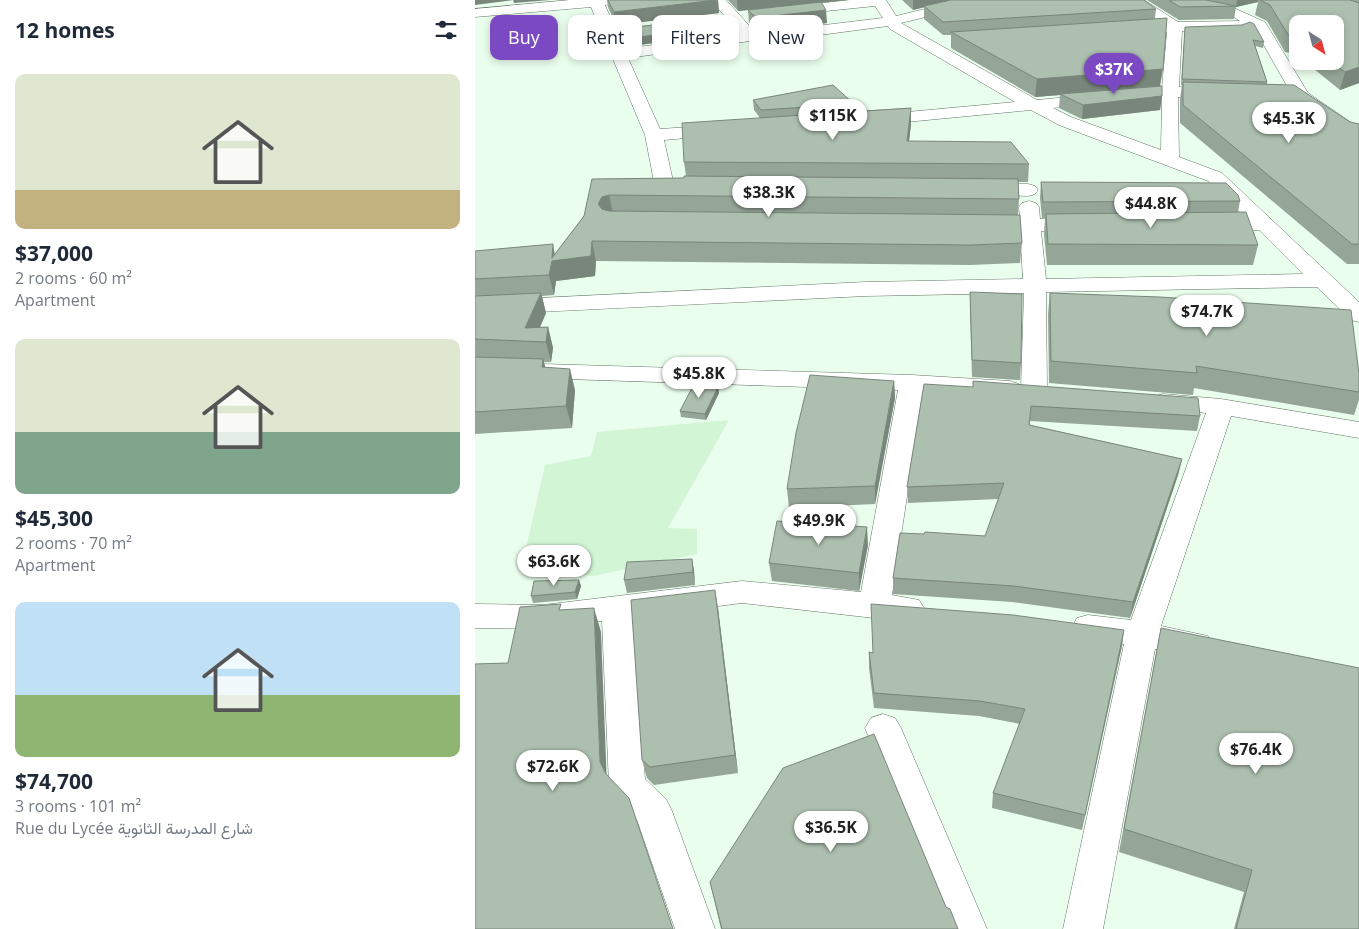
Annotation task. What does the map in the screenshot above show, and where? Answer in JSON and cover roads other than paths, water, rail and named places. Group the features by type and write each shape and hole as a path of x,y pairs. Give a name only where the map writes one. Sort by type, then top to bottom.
{"street":[{"path":"475,13 506,5 617,0"},
{"path":"718,0 732,15"},
{"path":"772,12 879,0 895,26 945,39 1032,104 1065,121 1215,177 1359,315"},
{"path":"823,30 892,21 955,3 1027,0"},
{"path":"1134,0 1175,27"},
{"path":"1173,0 1236,13 1260,25 1301,96 1359,135"},
{"path":"595,1 601,15"},
{"path":"945,39 955,3"},
{"path":"1236,13 1254,9"},
{"path":"739,15 753,14"},
{"path":"739,23 749,35"},
{"path":"1117,30 1260,25"},
{"path":"1170,159 1170,92 1175,27"},
{"path":"642,52 749,36"},
{"path":"620,60 654,135 665,187 714,188"},
{"path":"862,120 931,116 1032,104 1170,92 1236,94"},
{"path":"1282,95 1301,96"},
{"path":"654,135 733,129"},
{"path":"1184,186 1223,186"},
{"path":"475,370 911,384 1044,392 1031,226 1038,190 959,190"},
{"path":"1196,225 1264,224"},
{"path":"961,225 1099,225"},
{"path":"475,308 866,289 1322,280"},
{"path":"874,606 911,384"},
{"path":"1142,400 1221,407 1359,430"},
{"path":"1083,929 1142,634 1221,407"},
{"path":"475,616 543,617 742,592 874,606 933,610"},
{"path":"617,609 627,786 653,811 695,929"},
{"path":"1058,623 1142,634 1227,651"},
{"path":"883,728 967,929"}]}
